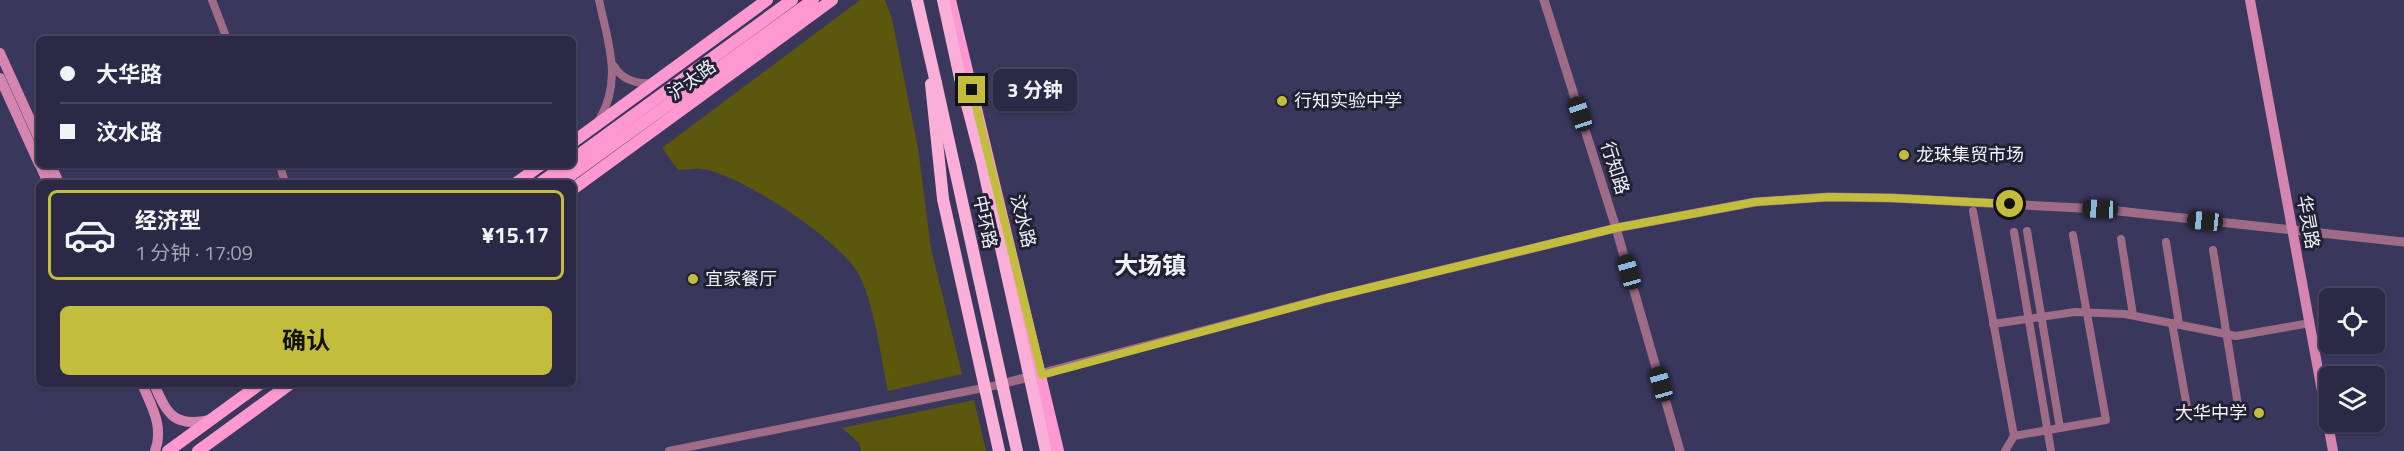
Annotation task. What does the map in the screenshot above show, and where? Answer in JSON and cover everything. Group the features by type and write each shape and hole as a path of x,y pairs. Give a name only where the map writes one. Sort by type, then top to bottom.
{"highway":[{"name":"中环路","path":"917,0 1017,451"},
{"name":"中环路","path":"943,0 982,162 1046,451"},
{"path":"930,84 943,199 999,451"}],"main road":[{"name":"沪太路","path":"576,140 767,0"},
{"name":"沪太路","path":"576,157 792,0"},
{"name":"沪太路","path":"564,180 813,0"},
{"name":"沪太路","path":"576,187 832,0"},
{"path":"912,0 1011,451"},
{"name":"汶水路","path":"950,0 1042,375 1058,451"},
{"name":"华灵路","path":"2250,0 2333,451"},
{"path":"0,53 36,132"},
{"path":"0,78 36,157"},
{"path":"520,180 537,168"},
{"path":"544,180 561,168"},
{"path":"143,387 159,428 159,440 155,451"},
{"path":"155,387 172,417 194,424 210,420"},
{"path":"168,451 256,387"},
{"path":"198,451 286,387"}],"street":[{"path":"212,0 226,36"},
{"path":"597,124 612,91 611,59 599,0"},
{"name":"行知路","path":"1544,0 1616,228 1680,451"},
{"path":"611,59 617,71 626,79 640,83 654,82"},
{"path":"669,451 1042,375 1327,298 1616,228 1755,202 1828,197 1893,198 2100,209 2404,242"},
{"path":"1973,211 2014,436 2005,451"},
{"path":"2027,231 2060,428"},
{"path":"2014,232 2051,451"},
{"path":"2014,436 2106,420 2073,235"},
{"path":"2121,239 2133,315"},
{"path":"2166,242 2187,407"},
{"path":"2213,250 2238,405"},
{"path":"1993,324 2087,312 2133,315 2236,336 2310,323"}],"shaded area":[{"path":"860,0 885,0 892,19 918,148 931,249 962,374 888,391 869,300 859,275 849,261 812,228 763,195 718,173 698,169 678,170 662,148"},
{"path":"974,400 986,451 861,451 859,443 842,428"}],"place":[{"name":"行知实验中学","path":"1282,101"},
{"name":"龙珠集贸市场","path":"1904,155"},
{"name":"宜家餐厅","path":"693,279"},
{"name":"大华中学","path":"2259,413"}],"district":[{"name":"大场镇","path":"1150,266"}],"route":[{"path":"972,90 1042,375 1327,298 1616,228 1755,202 1828,197 2010,204"}]}
